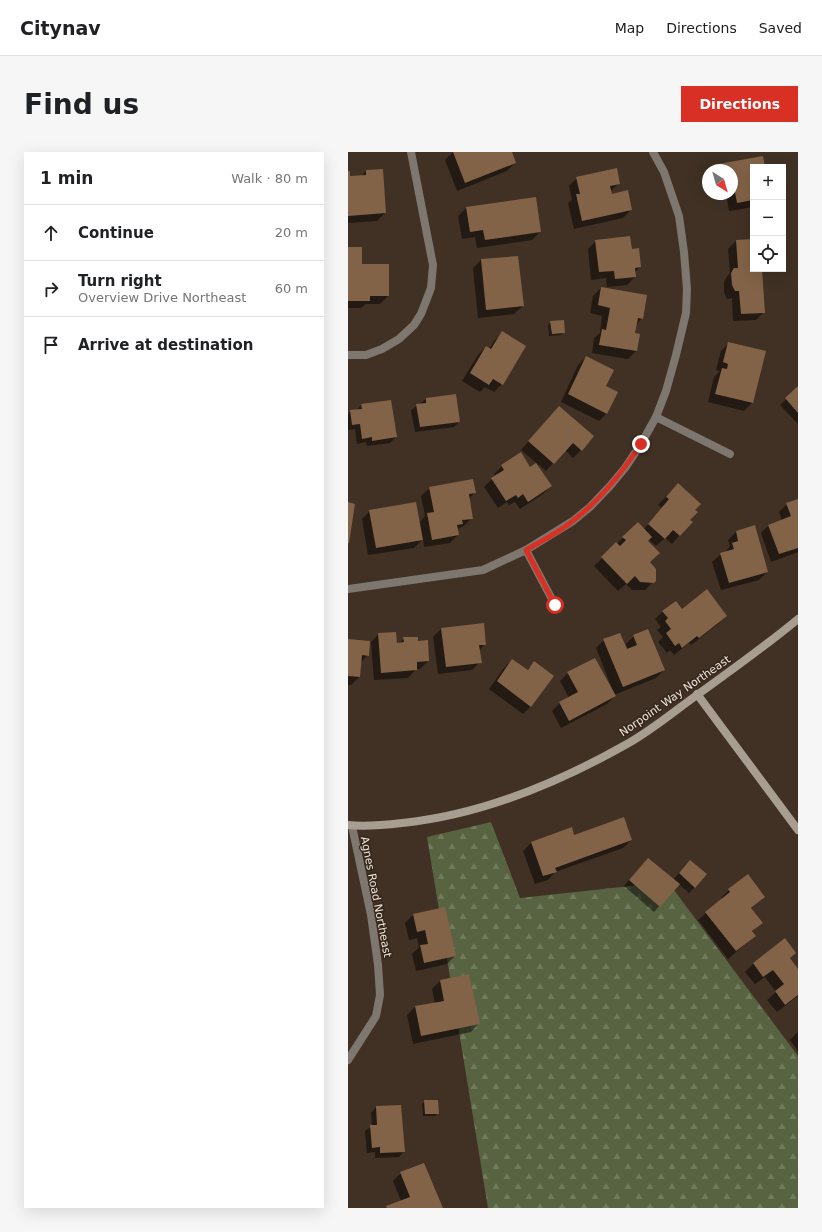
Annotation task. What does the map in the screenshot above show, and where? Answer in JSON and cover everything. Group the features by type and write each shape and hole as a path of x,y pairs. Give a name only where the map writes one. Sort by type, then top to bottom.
{"street":[{"path":"348,355 366,355 382,349 399,339 414,325 421,314 431,288 433,264 411,152"},
{"path":"348,589 483,570 526,550 573,521 590,507 625,468 641,444 656,417 666,390 686,313 687,289 679,216 664,172 653,152"},
{"path":"656,417 730,454"},
{"path":"526,550 555,605"},
{"name":"Norpoint Way Northeast","path":"350,826 425,821 483,808 537,788 627,744 771,642 798,619"},
{"path":"697,694 798,830"},
{"name":"Agnes Road Northeast","path":"348,1060 376,1016 380,995 378,965 371,915 350,826"}],"green space":[{"path":"491,822 520,898 668,882 798,1056 798,1208 488,1208 427,837"}],"building":[{"path":"453,152 512,152 516,163 465,183"},
{"path":"763,156 764,164 750,164 750,201 737,203 738,164 719,164"},
{"path":"617,168 620,184 610,186 612,194 628,190 632,210 582,221 576,194 580,194 576,177"},
{"path":"383,169 386,213 348,216 348,171 350,171 350,176 366,175 366,170"},
{"path":"536,197 541,232 485,240 483,230 470,232 466,207"},
{"path":"630,236 632,249 639,248 641,267 635,268 636,277 615,279 614,271 599,272 595,240"},
{"path":"750,239 750,272 762,272 765,313 741,314 739,291 735,291 732,285 731,273 734,268 738,268 736,240"},
{"path":"348,247 362,247 362,264 389,264 389,296 370,296 370,301 348,301"},
{"path":"518,256 524,306 486,310 481,259"},
{"path":"601,287 647,295 643,319 638,318 635,333 640,334 637,351 599,345 602,329 606,330 610,308 598,305"},
{"path":"564,320 565,333 552,334 550,321"},
{"path":"502,331 526,346 503,385 493,379 489,385 470,373 486,346 491,349"},
{"path":"728,342 766,351 753,403 715,394 722,368 727,369 728,364 723,362"},
{"path":"586,356 614,370 606,386 618,392 607,414 568,394"},
{"path":"798,386 798,413 785,398"},
{"path":"456,394 460,422 420,427 416,404 426,403 426,398"},
{"path":"391,400 397,437 372,441 372,437 362,439 360,424 352,425 350,410 362,409 361,404"},
{"path":"559,406 594,436 582,451 573,443 554,464 528,441"},
{"path":"521,452 530,467 536,463 552,486 528,502 523,494 518,498 516,495 506,501 491,478 504,470 501,465"},
{"path":"473,479 476,493 469,494 473,519 462,520 463,524 457,525 459,535 432,540 427,513 434,512 429,487"},
{"path":"678,483 701,504 695,510 698,512 690,520 693,522 680,536 673,530 665,539 648,524 669,499 666,497"},
{"path":"798,499 798,548 779,554 768,525 791,516 786,503"},
{"path":"348,502 355,504 349,543 348,543"},
{"path":"416,502 423,540 376,548 369,510"},
{"path":"638,522 652,537 648,541 660,553 650,562 656,569 656,581 654,583 640,582 635,576 627,584 601,557 616,542 620,546 626,540 622,537"},
{"path":"755,525 768,572 729,583 720,553 734,549 732,543 738,541 736,531"},
{"path":"707,589 727,616 699,638 697,636 682,648 679,643 675,646 666,633 671,629 665,621 668,618 662,611 676,601 682,609"},
{"path":"484,623 486,645 479,645 482,663 446,667 441,628"},
{"path":"648,629 665,670 623,687 603,639 620,633 627,649 637,645 633,635"},
{"path":"396,632 397,643 404,642 403,637 418,637 418,641 428,640 429,661 417,662 417,670 381,673 378,633"},
{"path":"348,639 370,641 369,656 362,655 360,677 348,676"},
{"path":"595,658 616,696 569,721 559,702 578,692 567,672"},
{"path":"512,659 528,670 534,661 554,676 531,707 497,681"},
{"path":"624,817 632,840 555,868 557,872 543,876 531,842 572,827 574,835"},
{"path":"648,858 680,884 660,907 629,880"},
{"path":"690,860 707,874 695,888 679,873"},
{"path":"748,874 765,897 751,908 763,923 752,931 756,936 736,951 705,912 730,892 728,889"},
{"path":"445,907 456,956 424,963 420,945 428,944 425,930 417,932 413,914"},
{"path":"785,938 796,953 790,958 798,969 798,995 785,1005 775,991 784,984 773,970 763,977 753,963"},
{"path":"469,974 480,1024 421,1036 415,1006 444,1001 440,980"},
{"path":"424,1100 438,1100 439,1114 425,1114"},
{"path":"401,1105 405,1152 380,1153 380,1147 372,1148 370,1125 377,1125 376,1106"},
{"path":"424,1163 443,1208 387,1208 386,1206 410,1197 400,1172"}],"route":[{"path":"555,605 526,550 573,521 590,507 625,468 641,444"}]}
